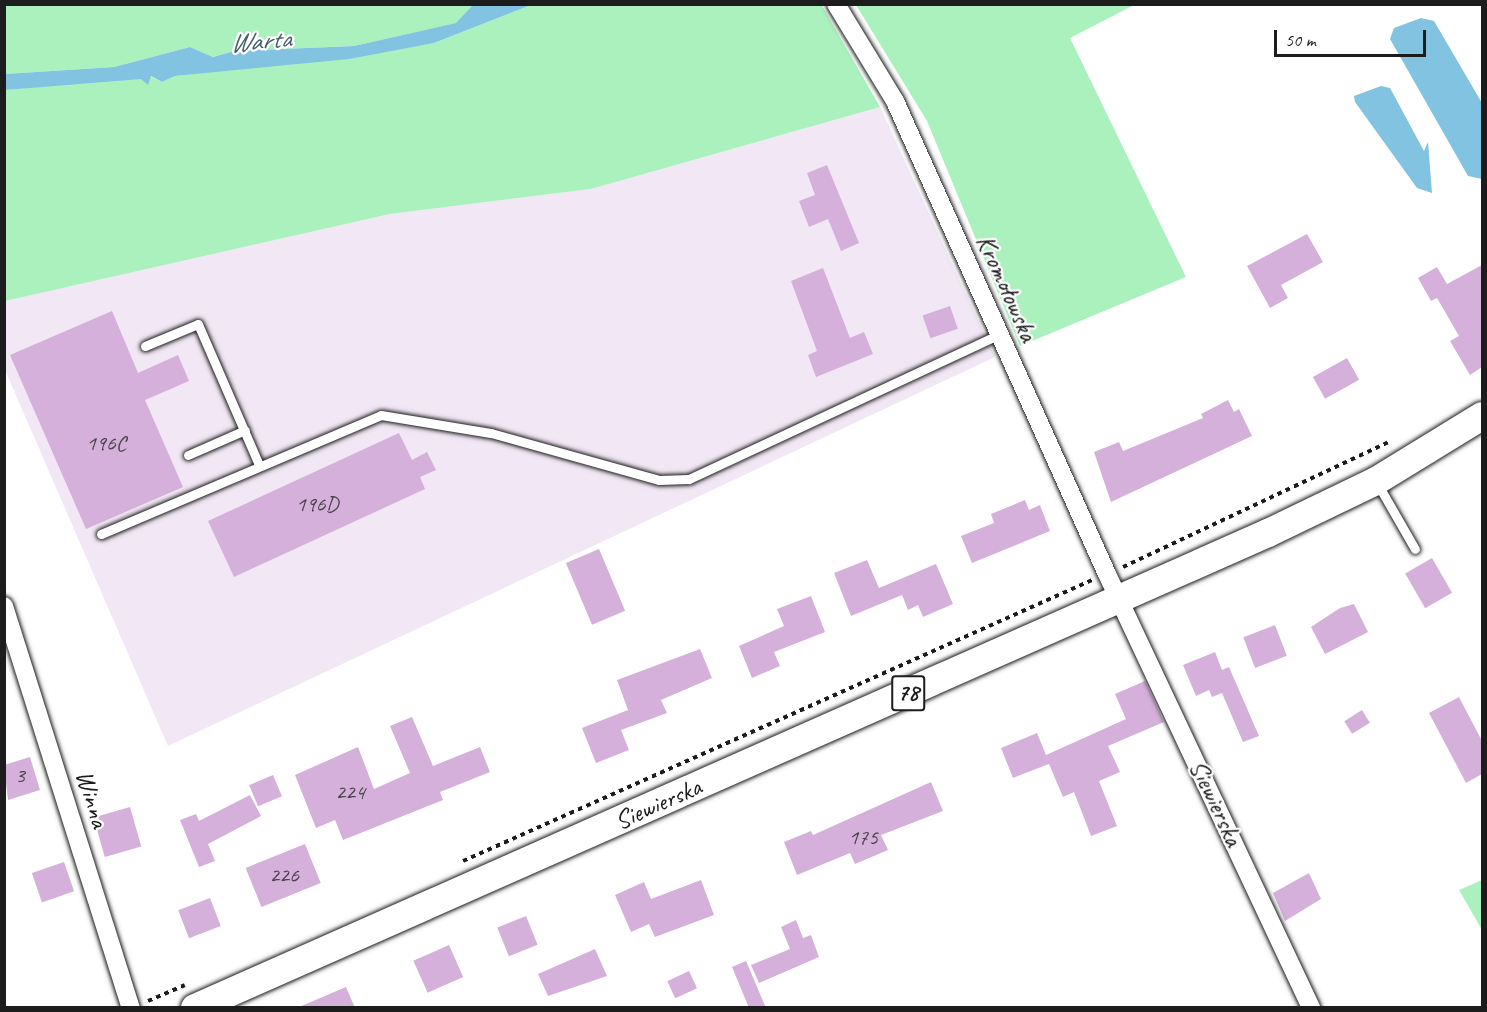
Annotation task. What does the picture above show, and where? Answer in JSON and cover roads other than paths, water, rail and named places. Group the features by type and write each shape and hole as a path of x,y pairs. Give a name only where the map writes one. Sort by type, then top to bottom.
{"main road":[{"name":"Siewierska","path":"192,995 1121,599 1376,481 1482,417"}],"street":[{"name":"Kromołowska","path":"836,4 896,101 1107,574 1121,599"},
{"name":"Siewierska","path":"1121,599 1311,1008"},
{"name":"Winna","path":"4,606 137,1005"}],"lane":[{"path":"145,346 198,324 259,465"},
{"path":"101,534 370,417 402,416 491,433 648,477 679,480 1000,334"},
{"path":"188,455 244,430"},
{"path":"1376,481 1415,549"}],"water":[{"path":"474,4 531,5 434,43 349,59 175,76 162,82 151,76 148,85 141,79 5,90 5,74 114,67 190,47 213,57 234,51 354,46 456,23"},
{"path":"1421,18 1434,21 1482,103 1482,179 1468,176 1390,39 1394,28"},
{"path":"1381,86 1390,88 1424,151 1428,142 1432,193 1417,188 1355,102 1354,96"}],"water label":[{"name":"Warta","path":"260,41"}]}
